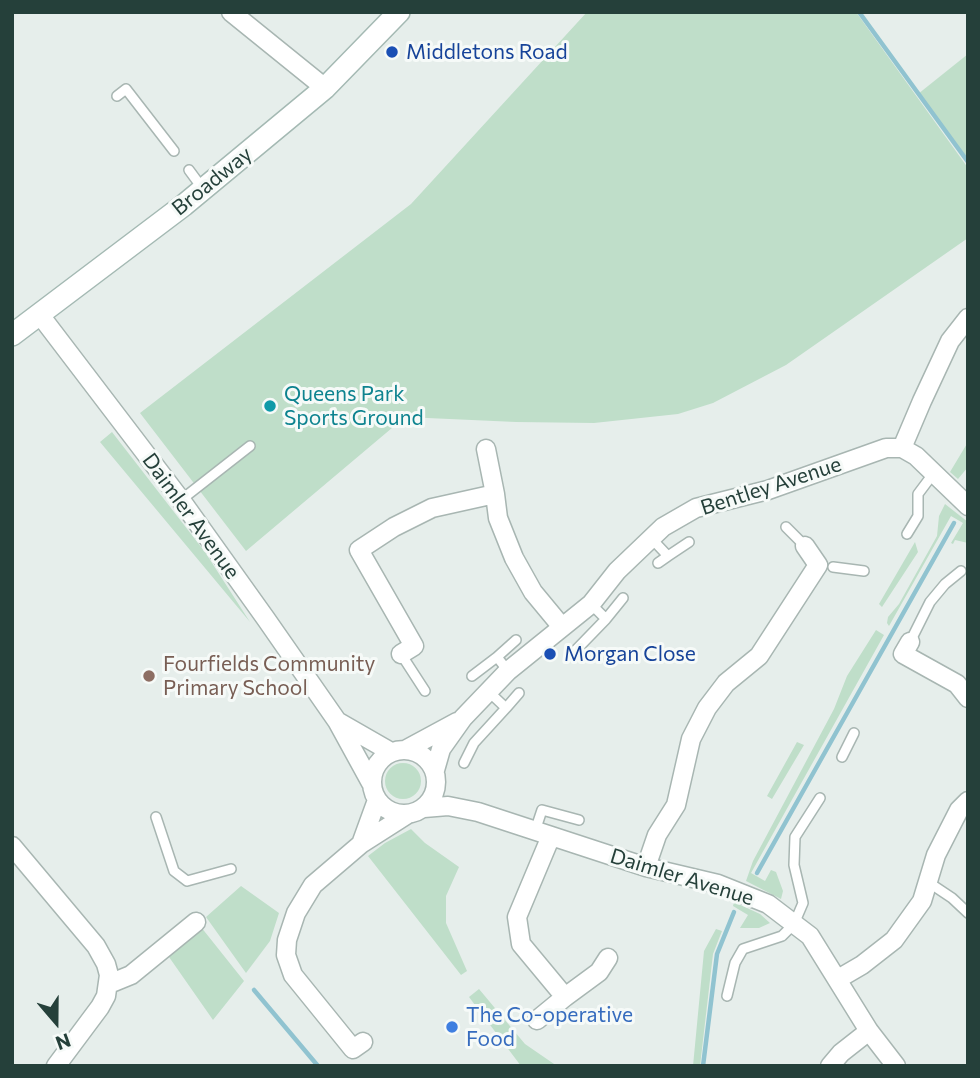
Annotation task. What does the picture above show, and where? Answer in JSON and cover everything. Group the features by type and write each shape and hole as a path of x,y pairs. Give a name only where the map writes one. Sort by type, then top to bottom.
{"main road":[{"name":"Broadway","path":"13,334 203,189 325,88 399,12"}],"street":[{"path":"231,12 325,88"},
{"name":"Daimler Avenue","path":"40,315 181,500 337,721 374,792"},
{"path":"968,318 950,341 902,449 916,456 968,506"},
{"name":"Bentley Avenue","path":"435,778 442,748 463,718 488,691 503,664 562,627 591,604 617,571 663,527 696,508 768,490 886,448 902,449"},
{"path":"486,449 498,518 514,558 533,592 562,627"},
{"path":"413,646 359,550 394,527 432,508 495,494"},
{"path":"646,867 657,835 676,805 691,739 707,708 726,683 759,656 826,566 805,546"},
{"path":"910,642 903,654 957,684 967,696"},
{"name":"Bentley Avenue","path":"399,751 463,718"},
{"name":"Daimler Avenue","path":"337,721 399,751"},
{"path":"361,844 374,792 375,766 399,751 424,756 435,778 432,800 361,844 313,885 296,913 287,940 286,955 293,975 353,1049 363,1042"},
{"name":"Daimler Avenue","path":"435,778 478,812"},
{"path":"374,792 392,812 416,811"},
{"path":"838,979 862,965 894,940 922,901 936,855 959,810 968,801"},
{"name":"Daimler Avenue","path":"416,811 448,806 478,812 646,867 718,884 768,904 810,936 869,1031 896,1066"},
{"path":"543,833 517,917 521,944 565,998"},
{"path":"12,846 96,946 106,964 109,984 100,1007 55,1066"},
{"path":"109,984 131,975 196,922"},
{"path":"537,1020 599,972 608,958"},
{"path":"830,1066 841,1052 869,1031"}],"lane":[{"path":"117,96 126,89 174,151"},
{"path":"189,170 203,189"},
{"path":"181,500 250,446"},
{"path":"907,534 918,516 918,494 933,474"},
{"path":"786,527 805,546"},
{"path":"651,538 667,556"},
{"path":"658,563 689,542"},
{"path":"826,566 864,571"},
{"path":"910,642 930,602 945,584 961,571"},
{"path":"574,652 623,598"},
{"path":"591,604 606,619"},
{"path":"472,676 503,664 516,640"},
{"path":"413,646 425,691"},
{"path":"488,691 506,708"},
{"path":"464,763 474,743 519,693"},
{"path":"842,757 853,733"},
{"path":"727,996 735,963 743,949 782,936 794,924 803,903 794,865 796,837 820,798"},
{"path":"543,833 542,810 579,820"},
{"path":"156,817 174,871 187,881 232,869"},
{"path":"928,882 968,913"}],"green space":[{"path":"587,12 856,12 968,168 968,238 786,365 713,403 678,414 594,423 405,417 246,551 140,413 411,204"},
{"path":"968,54 968,161 918,94"},
{"path":"112,432 205,552 250,622 100,442"},
{"path":"968,442 968,467 958,479 950,472"},
{"path":"945,504 968,522 968,543 955,540 951,543 963,523 951,516 889,626 888,617 899,604 937,536 939,516"},
{"path":"915,542 918,552 882,607 879,604"},
{"path":"876,630 884,635 751,873 765,881 771,870 776,872 783,891 781,899 746,881 753,861 834,709 847,676"},
{"path":"797,742 804,745 772,799 767,796"},
{"path":"403,763 416,768 421,781 416,794 403,799 390,794 385,781 390,768"},
{"path":"411,829 425,843 459,867 446,896 446,923 467,971 461,975 368,856"},
{"path":"241,886 279,913 270,941 246,973 206,917"},
{"path":"734,902 760,914 770,923 759,928 740,928 748,915 733,906"},
{"path":"201,927 244,981 213,1020 169,957"},
{"path":"716,929 722,931 713,954 700,1066 693,1066 704,951"},
{"path":"479,989 525,1044 557,1066 521,1066 469,997"}],"waterway":[{"path":"859,12 968,162"},
{"path":"757,873 954,523"},
{"path":"703,1066 717,954 734,912"},
{"path":"254,990 318,1066"}],"place":[{"name":"Middletons Road","path":"392,52"},
{"name":"Queens Park Sports Ground","path":"270,406"},
{"name":"Morgan Close","path":"550,654"},
{"name":"Fourfields Community Primary School","path":"149,676"},
{"name":"The Co-operative Food","path":"452,1027"}]}
